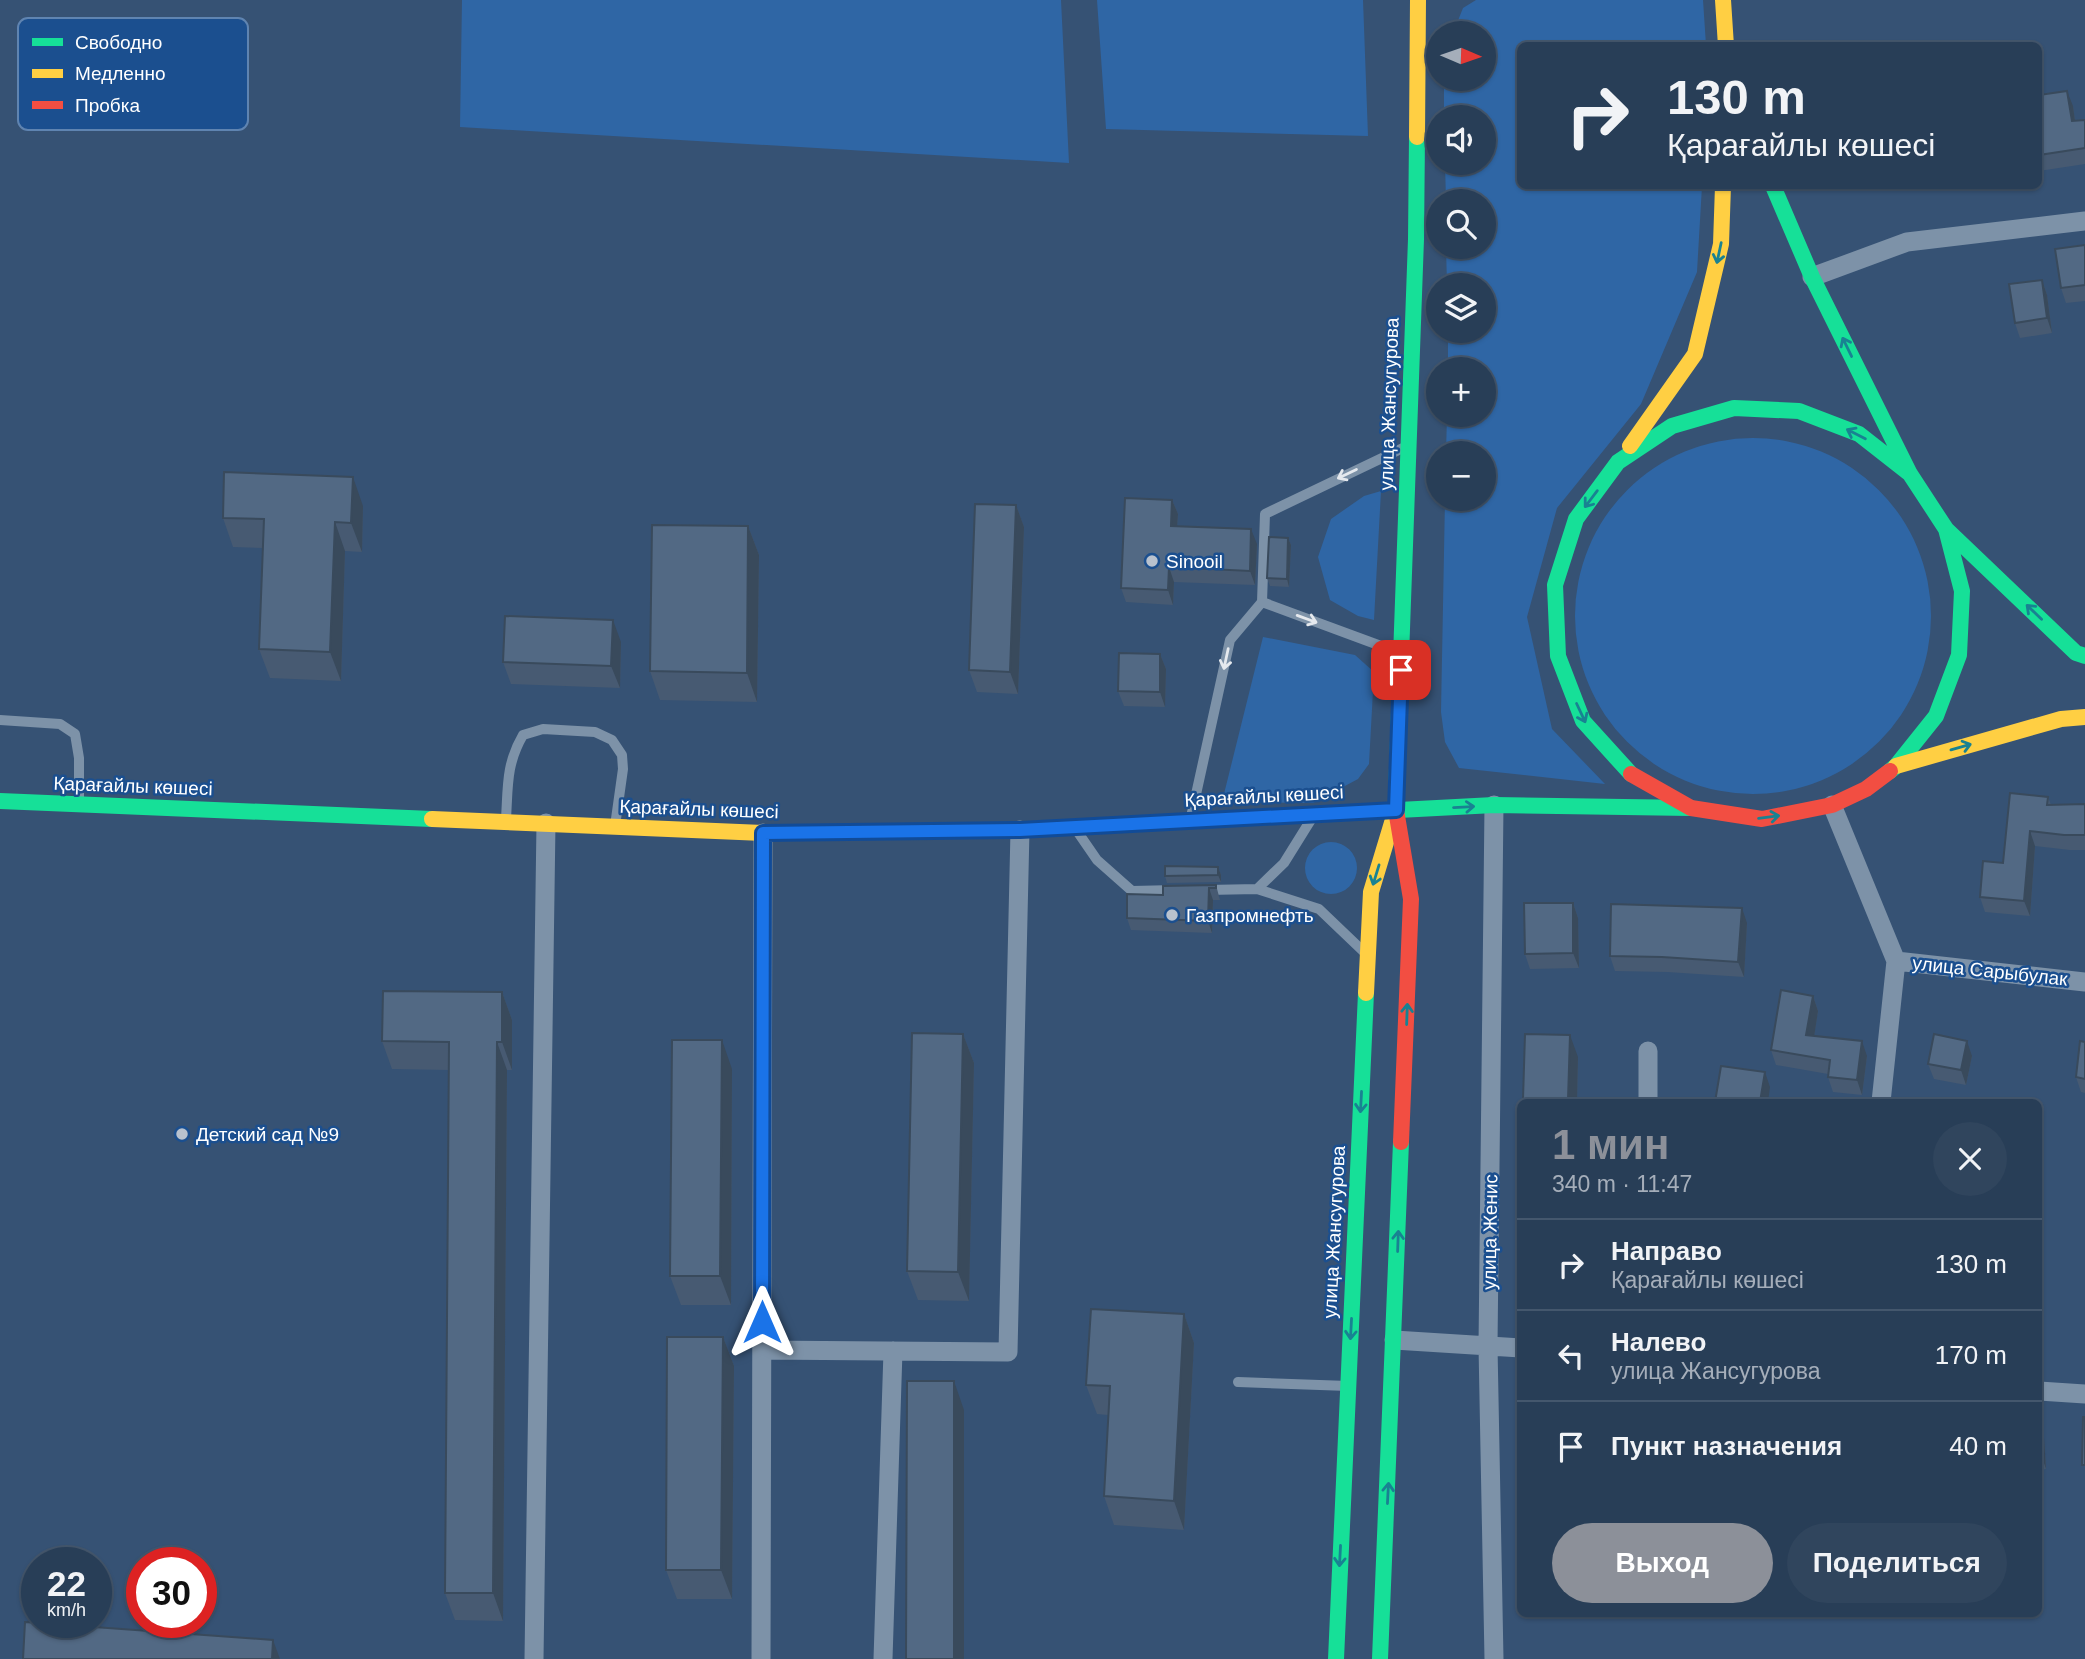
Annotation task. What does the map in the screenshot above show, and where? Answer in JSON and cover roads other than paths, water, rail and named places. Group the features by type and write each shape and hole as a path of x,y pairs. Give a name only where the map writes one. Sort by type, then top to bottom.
{"main road":[{"name":"улица Жансугурова","path":"1380,1659 1412,899 1396,810 1416,239 1418,0"},
{"path":"1723,0 1726,42"},
{"path":"1723,189 1721,244 1695,354 1576,519 1555,585 1558,656 1583,721 1629,774 1691,808 1762,819 1832,805 1866,789 1896,766 1936,716 1959,655 1962,591 1946,529"},
{"path":"1774,189 1812,277 1910,474 1946,529 2076,653 2085,656"},
{"path":"1618,462 1672,426 1734,408 1798,411 1823,420 1860,434 1910,474"},
{"path":"1896,766 2062,719 2085,717"},
{"name":"Қарағайлы көшесі","path":"0,801 763,833 1020,830 1494,806 1691,808"},
{"name":"улица Жансугурова","path":"1336,1659 1348,1386 1360,1361 1371,892 1396,810"},
{"path":"1360,1361 1394,1363"}],"street":[{"path":"1812,277 1907,242 2085,221"},
{"name":"улица Сарыбулак","path":"1832,805 1896,961 2085,982"},
{"name":"улица Женис","path":"1494,806 1488,1346 1494,1659"},
{"path":"534,1659 546,823"},
{"path":"762,1350 1008,1352 1020,830"},
{"path":"761,1659 763,833"},
{"path":"1881,1099 1896,961"},
{"path":"1648,1051 1648,1099"},
{"path":"1394,1340 1517,1348"},
{"path":"883,1659 892,1351"},
{"path":"2042,1391 2085,1394"}],"lane":[{"path":"1190,821 1230,640 1262,602 1265,514 1409,445"},
{"path":"1262,602 1402,654"},
{"path":"0,720 60,724 75,734 79,758 79,806"},
{"path":"506,823 508,773 513,751 523,735 543,729 595,732 612,740 622,755 623,769 615,827"},
{"path":"1257,890 1284,863 1314,815"},
{"path":"1074,828 1097,860 1132,891 1187,890"},
{"path":"1201,890 1257,890 1319,909 1368,956"},
{"path":"1238,1382 1348,1386"}],"place":[{"name":"Sinooil","path":"1152,561"},
{"name":"Газпромнефть","path":"1172,915"},
{"name":"Детский сад №9","path":"182,1134"}]}
